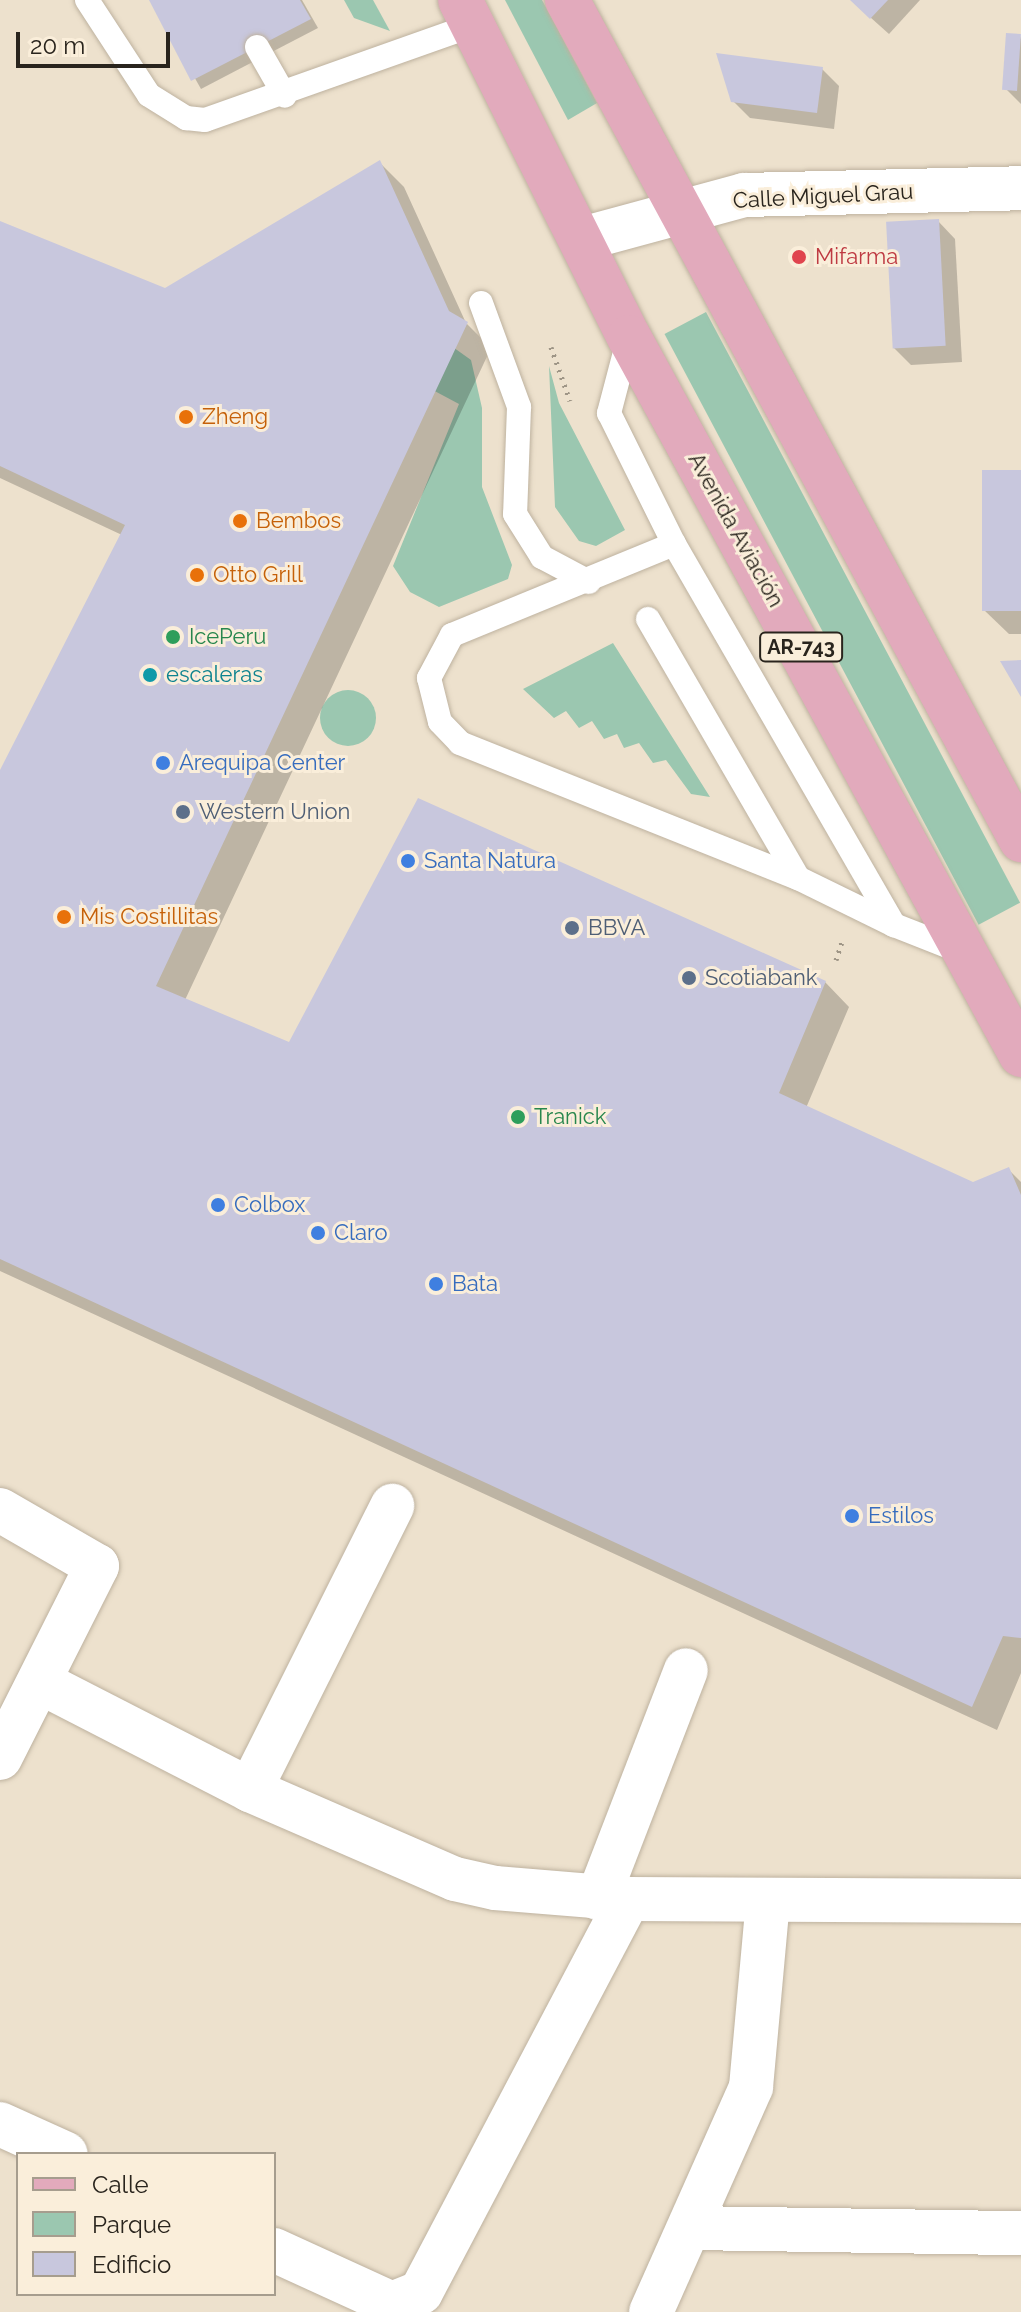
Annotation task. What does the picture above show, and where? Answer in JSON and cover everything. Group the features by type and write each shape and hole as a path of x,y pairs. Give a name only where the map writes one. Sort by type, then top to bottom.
{"main road":[{"path":"567,0 1021,840"},
{"name":"Avenida Aviación","path":"467,13 629,337 1021,1055"}],"street":[{"name":"Calle Miguel Grau","path":"582,239 682,209 744,195 1021,188"},
{"path":"250,1790 392,1506"},
{"path":"0,1510 97,1566 0,1758"},
{"path":"276,2251 392,2304 421,2292 613,1898 686,1670"},
{"path":"40,1682 250,1790 455,1879 613,1898 1021,1901"},
{"path":"651,2312 691,2228 756,2071 768,1901"},
{"path":"0,2124 62,2152"},
{"path":"691,2228 1021,2233"}],"lane":[{"path":"87,0 149,95 186,118 230,117 285,96 467,13"},
{"path":"257,47 285,96"},
{"path":"481,303 519,407 515,514 542,557 589,582"},
{"path":"629,337 609,413 674,544 894,925"},
{"path":"674,544 589,582 452,635 429,678 440,722 483,753 798,878 894,925 965,953"},
{"path":"648,619 798,878"}],"green space":[{"path":"344,0 373,0 390,31 354,18"},
{"path":"505,0 542,0 597,103 568,120"},
{"path":"706,312 1020,903 979,925 665,334"},
{"path":"443,340 471,360 482,408 482,487 512,565 508,579 439,607 410,592 393,566 459,404 429,388"},
{"path":"549,366 559,403 625,530 596,546 579,541 555,507"},
{"path":"613,643 710,797 691,794 666,760 653,763 639,743 624,748 617,734 604,739 592,721 579,728 566,711 554,718 523,689"},
{"path":"348,690 368,698 376,718 368,738 348,746 328,738 320,718 328,698"}],"building":[{"path":"149,0 300,0 311,19 191,81"},
{"path":"850,0 888,0 870,19"},
{"path":"1006,33 1021,34 1017,91 1002,90"},
{"path":"716,53 823,67 817,113 731,102"},
{"path":"380,160 449,311 468,322 156,986 289,1042 418,798 826,981 779,1093 973,1182 1009,1167 1021,1195 1021,1638 1003,1636 972,1707 0,1259 0,770 125,525 0,466 0,221 165,288"},
{"path":"939,219 946,346 893,349 886,222"},
{"path":"982,470 1021,470 1021,611 982,611"},
{"path":"1021,660 1021,697 1000,661"}],"place":[{"name":"Mifarma","path":"799,257"},
{"name":"Zheng","path":"186,417"},
{"name":"Bembos","path":"240,521"},
{"name":"Otto Grill","path":"197,575"},
{"name":"IcePeru","path":"173,637"},
{"name":"escaleras","path":"150,675"},
{"name":"Arequipa Center","path":"163,763"},
{"name":"Western Union","path":"183,812"},
{"name":"Santa Natura","path":"408,861"},
{"name":"Mis Costillitas","path":"64,917"},
{"name":"BBVA","path":"572,928"},
{"name":"Scotiabank","path":"689,978"},
{"name":"Tranick","path":"518,1117"},
{"name":"Colbox","path":"218,1205"},
{"name":"Claro","path":"318,1233"},
{"name":"Bata","path":"436,1284"},
{"name":"Estilos","path":"852,1516"}]}
